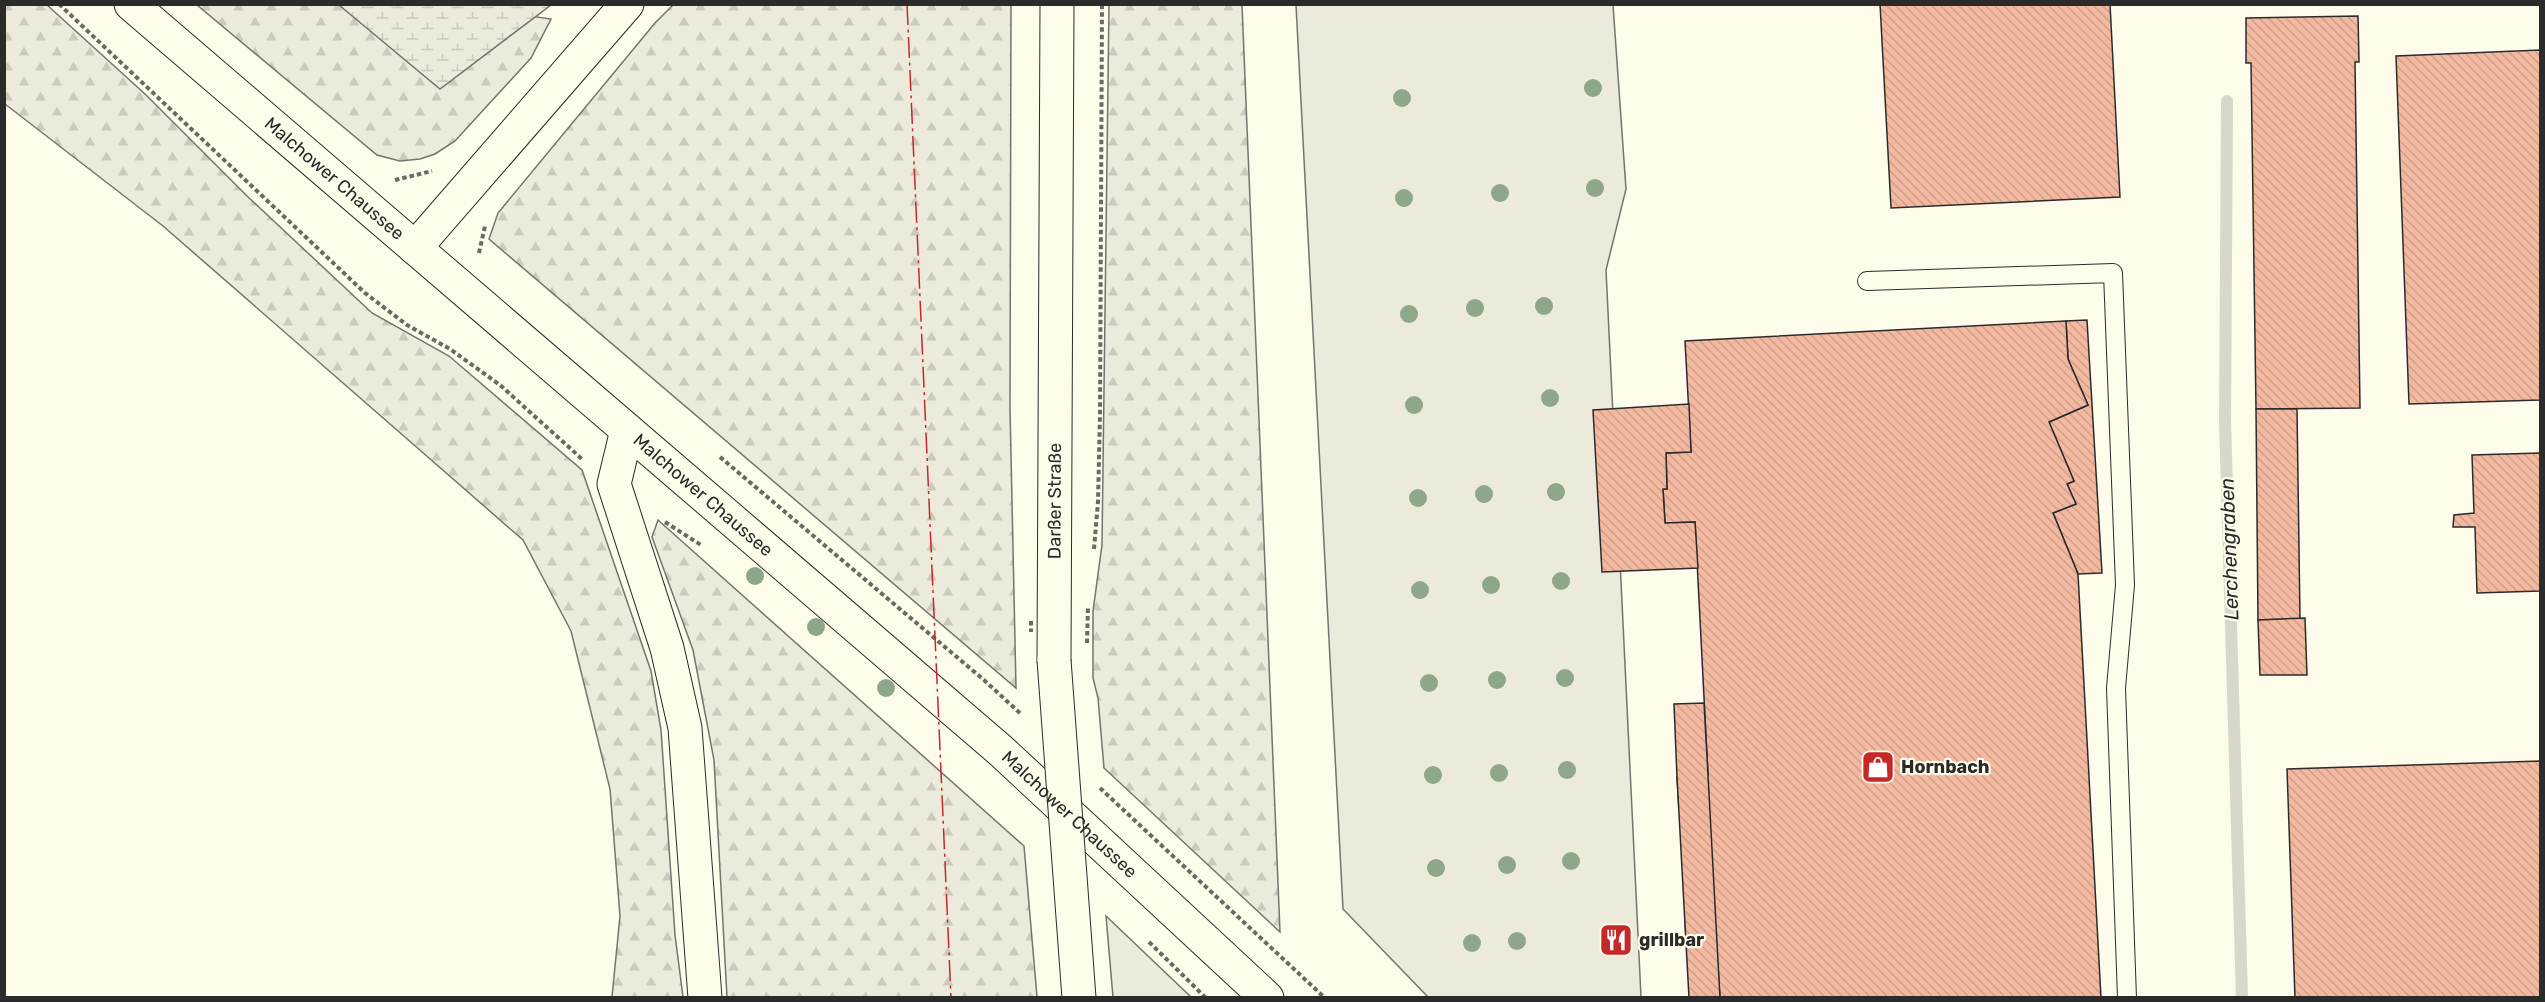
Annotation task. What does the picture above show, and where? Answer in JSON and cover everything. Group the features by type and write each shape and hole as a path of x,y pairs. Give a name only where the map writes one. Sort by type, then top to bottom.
{"main road":[{"name":"Malchower Chaussee","path":"131,4 1000,750 1267,998"},
{"path":"415,248 627,4"},
{"name":"Darßer Straße","path":"1057,4 1054,660 1079,998"},
{"path":"627,430 614,484 668,648 684,728 705,998"}],"lane":[{"path":"1868,281 2113,273 2125,585 2116,688 2127,998"}],"path":[{"path":"1093,556 1098,502 1100,426 1102,4"},
{"path":"1088,606 1089,597"}],"green space":[{"path":"448,4 551,19 531,58 455,141 435,154 420,159 400,161 377,155 197,5"},
{"path":"674,4 1011,5 1010,409 1016,688 489,239 498,213 655,23"},
{"path":"4,5 47,5 145,94 247,196 372,313 449,356 582,470 651,671 661,730 675,935 683,997 612,997 620,916 610,789 571,631 523,540 163,226 5,104"},
{"path":"339,5 551,5 440,89"},
{"path":"1109,5 1242,5 1280,932 1104,768 1098,698 1093,678 1093,611 1102,545"},
{"path":"658,520 1024,846 1037,997 727,997 714,760 693,650 652,537"},
{"path":"1106,916 1191,997 1113,997"}],"shaded area":[{"path":"1296,5 1613,5 1626,189 1606,270 1641,997 1428,997 1343,909"}],"building":[{"path":"1880,4 2110,4 2120,197 1891,208"},
{"path":"2358,16 2359,62 2355,62 2360,408 2256,409 2251,63 2246,63 2246,18"},
{"path":"2540,50 2540,400 2409,404 2396,56"},
{"path":"2087,320 2102,573 2078,574 2053,513 2076,504 2067,484 2074,481 2049,422 2088,405 2068,359 2066,321"},
{"path":"2066,321 2068,359 2088,405 2049,422 2074,481 2067,484 2076,504 2053,513 2078,574 2101,998 1720,998 1717,953 1687,954 1685,921 1690,920 1684,810 1679,810 1677,777 1708,775 1695,522 1665,523 1663,489 1667,489 1666,453 1691,452 1685,341"},
{"path":"1689,404 1691,452 1666,453 1667,489 1663,489 1665,523 1695,522 1698,568 1602,572 1593,410"},
{"path":"2256,409 2297,409 2300,619 2258,620"},
{"path":"2540,453 2540,591 2477,593 2475,527 2453,527 2454,515 2474,513 2472,455"},
{"path":"2305,618 2307,675 2260,675 2258,620"},
{"path":"1704,703 1720,998 1689,998 1677,777 1674,704"},
{"path":"2540,761 2540,998 2295,998 2287,769"}],"waterway":[{"name":"Lerchengraben","path":"2227,101 2225,421 2242,998"}],"power":[{"path":"907,4 951,998"}],"place":[{"name":"Hornbach","path":"1878,767"},
{"name":"grillbar","path":"1616,940"}]}
